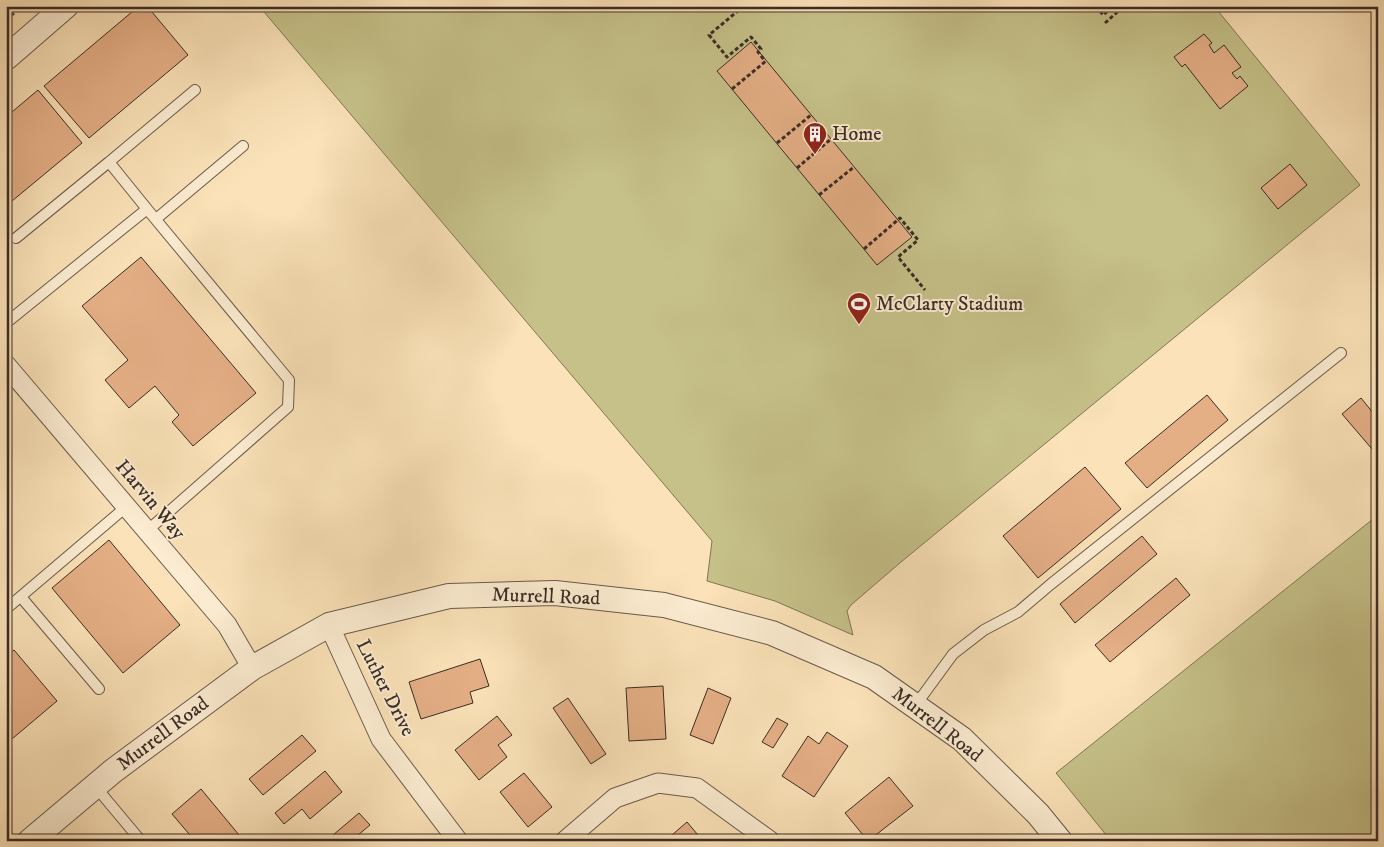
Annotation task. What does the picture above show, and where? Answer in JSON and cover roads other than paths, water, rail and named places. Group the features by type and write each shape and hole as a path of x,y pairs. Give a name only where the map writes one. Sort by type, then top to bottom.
{"street":[{"path":"6,58 66,6"},
{"name":"Harvin Way","path":"6,365 227,625 252,668"},
{"name":"Murrell Road","path":"30,841 120,766 252,668 329,625 449,596 555,593 664,605 772,633 874,677 962,739 1038,814 1060,841"},
{"name":"Luther Drive","path":"329,625 381,739 458,841"},
{"path":"565,841 615,798 658,783 697,788 770,841"}],"lane":[{"path":"16,238 195,90"},
{"path":"156,220 243,146"},
{"path":"108,162 289,380 288,406 146,531"},
{"path":"6,323 147,209"},
{"path":"914,706 953,654 984,630 1018,612 1341,353"},
{"path":"6,609 126,507"},
{"path":"20,596 99,689"},
{"path":"95,786 141,841"}],"place":[{"name":"Home","path":"815,155"},
{"name":"McClarty Stadium","path":"859,325"}]}
